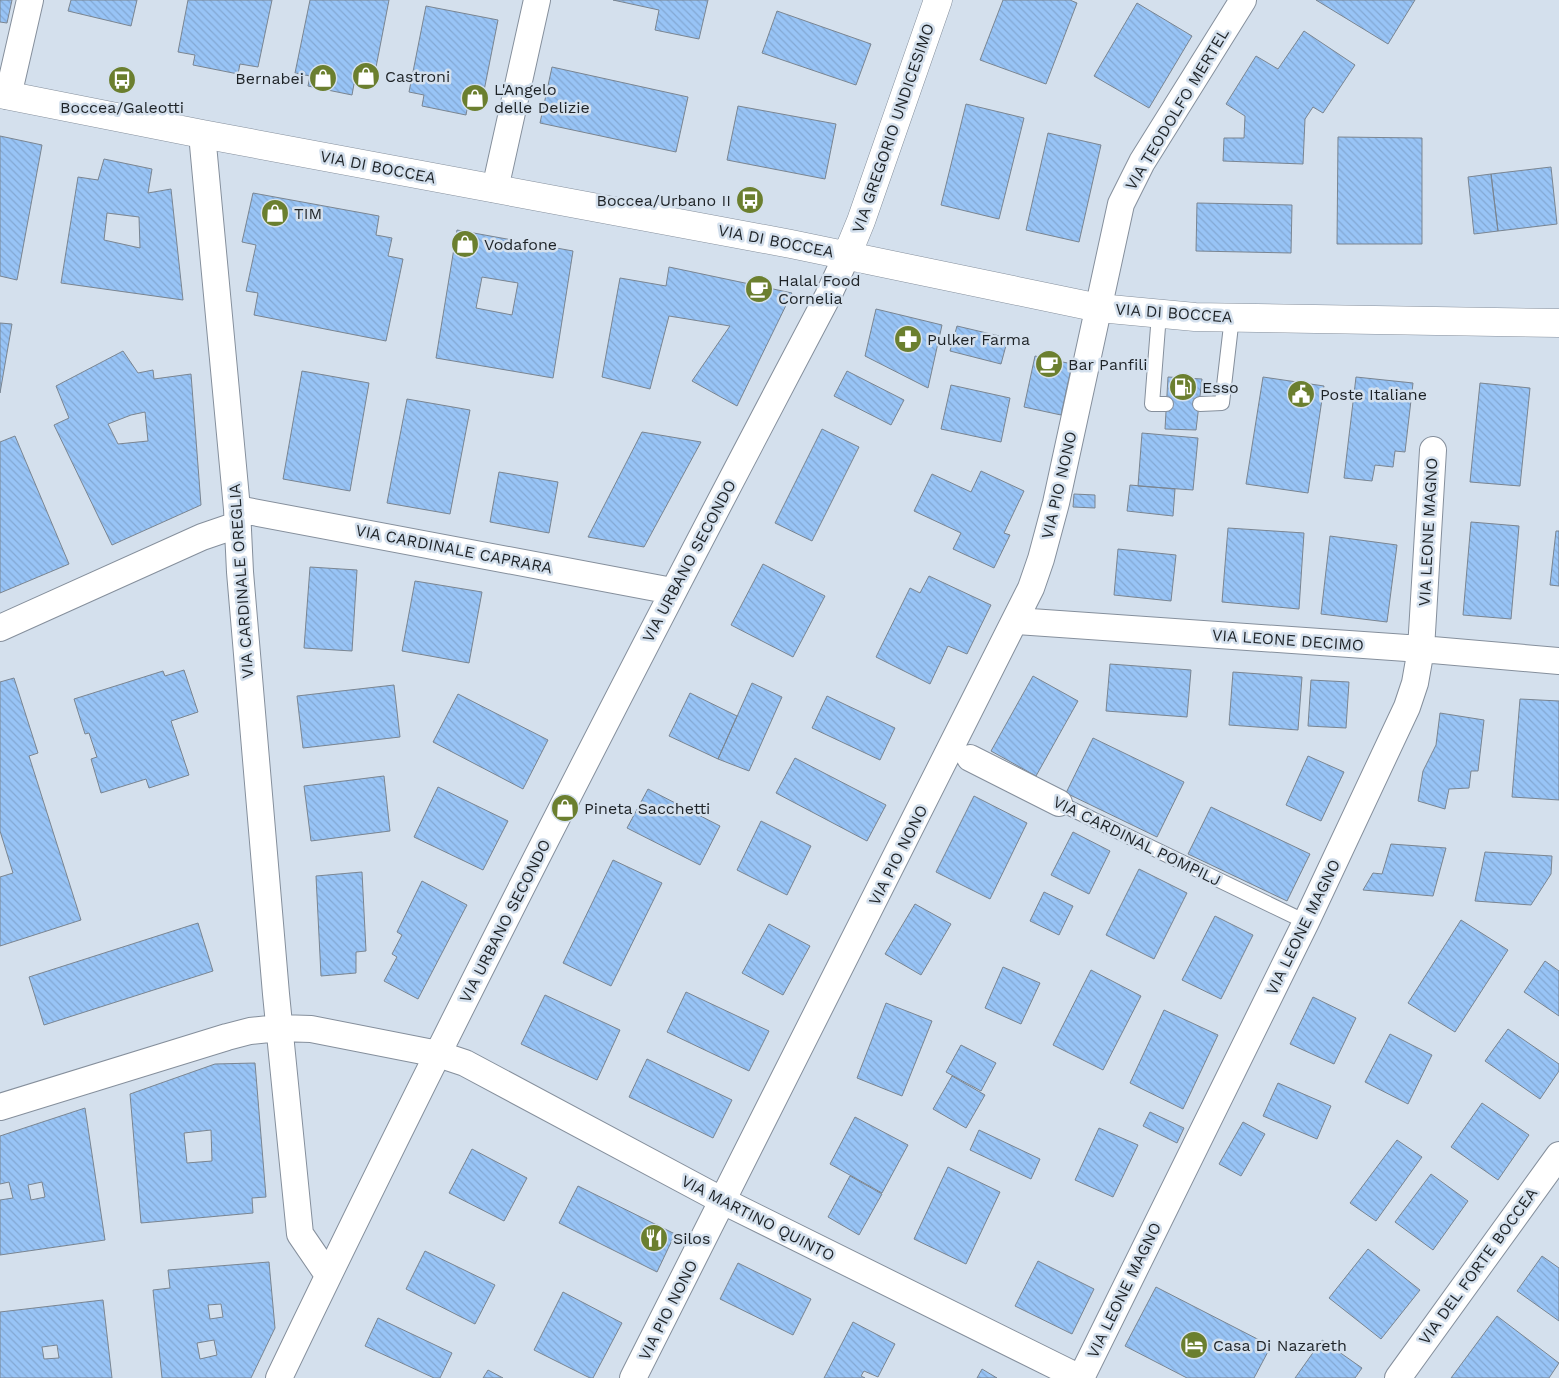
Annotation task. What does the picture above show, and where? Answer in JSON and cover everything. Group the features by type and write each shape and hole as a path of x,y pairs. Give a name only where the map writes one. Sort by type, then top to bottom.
{"main road":[{"name":"VIA GREGORIO UNDICESIMO","path":"847,255 861,221 938,0"},
{"name":"VIA DI BOCCEA","path":"4,95 847,255 1098,308 1159,314 1232,317 1559,323"}],"street":[{"path":"4,95 30,0"},
{"path":"495,189 537,0"},
{"name":"VIA TEODOLFO MERTEL","path":"1098,308 1121,204 1129,185 1243,0"},
{"name":"VIA CARDINALE OREGLIA","path":"202,134 237,517 279,1028 300,1234 328,1275"},
{"name":"VIA URBANO SECONDO","path":"279,1378 438,1054 672,592 823,305 847,255"},
{"name":"VIA PIO NONO","path":"634,1378 1034,581 1056,503 1098,308"},
{"name":"VIA LEONE MAGNO","path":"1081,1378 1306,922 1407,707 1421,649 1433,450"},
{"name":"VIA CARDINALE CAPRARA","path":"0,628 202,537 237,517 672,592"},
{"name":"VIA LEONE DECIMO","path":"1016,620 1421,649 1559,662"},
{"name":"VIA CARDINAL POMPILJ","path":"970,758 1059,803"},
{"name":"VIA MARTINO QUINTO","path":"0,1107 250,1031 279,1028 311,1029 438,1054 465,1063 723,1201 1081,1378"},
{"name":"VIA DEL FORTE BOCCEA","path":"1398,1378 1559,1155"}],"lane":[{"path":"1159,314 1152,404 1166,404"},
{"path":"1200,404 1222,404 1232,317"},
{"name":"VIA CARDINAL POMPILJ","path":"1059,803 1306,922"}],"building":[{"path":"0,0 12,0 7,23 0,22"},
{"path":"71,0 137,0 131,26 68,11"},
{"path":"188,0 272,0 258,67 240,64 238,74 193,65 195,55 178,52"},
{"path":"310,0 389,0 372,88 354,84 352,95 308,86 310,76 295,73"},
{"path":"613,0 708,0 699,39 655,30 659,10"},
{"path":"1003,0 1070,0 1077,3 1046,84 980,60"},
{"path":"1316,0 1415,0 1388,44"},
{"path":"1137,3 1192,36 1149,108 1094,76"},
{"path":"426,6 498,20 481,106 468,104 466,115 422,106 424,95 409,92"},
{"path":"777,11 871,44 856,85 762,53"},
{"path":"1304,31 1355,65 1323,113 1313,107 1305,119 1303,164 1223,161 1224,138 1244,138 1245,116 1226,104 1256,56 1278,69"},
{"path":"552,67 688,97 676,152 540,123"},
{"path":"966,104 1024,118 999,219 941,205"},
{"path":"738,106 836,124 825,179 727,160"},
{"path":"1048,133 1101,145 1079,242 1026,230"},
{"path":"0,136 42,145 17,280 0,276"},
{"path":"1338,137 1422,138 1422,244 1337,244"},
{"path":"104,159 152,169 148,193 171,189 183,300 61,283 78,177 98,180","holes":["107,213 139,217 140,248 104,240"]},
{"path":"1551,167 1557,224 1498,231 1491,174"},
{"path":"1491,174 1498,231 1474,234 1468,177"},
{"path":"253,193 379,216 376,235 392,238 388,256 403,259 386,341 254,315 258,293 246,291 256,245 242,242"},
{"path":"1197,203 1292,205 1291,253 1196,251"},
{"path":"457,230 573,251 553,378 436,358","holes":["482,277 518,283 512,315 476,308"]},
{"path":"669,267 792,293 737,406 692,381 730,326 669,316 650,389 602,377 620,278 666,286"},
{"path":"876,309 942,325 928,388 865,356"},
{"path":"0,323 12,324 0,393"},
{"path":"957,326 1008,338 1001,364 950,351"},
{"path":"123,351 138,373 153,370 154,379 191,374 201,505 112,545 54,425 69,418 56,386","holes":["145,412 148,441 118,444 108,424"]},
{"path":"1035,356 1072,364 1061,415 1024,407"},
{"path":"302,371 369,383 350,491 283,479"},
{"path":"847,371 904,400 891,425 834,396"},
{"path":"1168,377 1202,379 1196,430 1165,429"},
{"path":"1263,377 1324,386 1308,493 1246,484"},
{"path":"1356,377 1413,383 1405,452 1395,451 1393,467 1375,465 1372,481 1344,478"},
{"path":"1480,383 1530,388 1520,486 1470,482"},
{"path":"951,385 1010,398 1001,442 941,429"},
{"path":"407,399 470,410 450,514 387,503"},
{"path":"822,429 859,447 812,541 775,523"},
{"path":"642,432 701,442 644,547 588,537"},
{"path":"1142,433 1198,438 1193,490 1138,486"},
{"path":"15,436 69,564 0,593 0,442"},
{"path":"981,471 1024,491 1004,533 1010,535 994,568 953,549 961,533 914,511 932,474 971,492"},
{"path":"499,472 558,482 549,533 490,522"},
{"path":"1130,485 1175,489 1173,516 1127,511"},
{"path":"1074,494 1095,495 1095,508 1073,507"},
{"path":"1471,522 1519,526 1511,619 1463,615"},
{"path":"1228,528 1304,533 1299,609 1222,602"},
{"path":"1556,531 1559,531 1559,586 1550,585"},
{"path":"1330,536 1397,545 1387,622 1321,614"},
{"path":"1118,549 1176,555 1171,601 1114,595"},
{"path":"763,564 825,596 793,657 731,625"},
{"path":"310,567 357,570 352,651 304,648"},
{"path":"929,576 991,605 967,654 948,646 930,684 876,657 910,588 920,593"},
{"path":"415,581 482,592 469,663 402,651"},
{"path":"1110,664 1191,670 1187,717 1106,711"},
{"path":"184,670 198,712 171,721 189,775 149,788 146,779 101,793 91,759 97,757 89,733 85,734 74,699 163,671 165,676"},
{"path":"1233,672 1302,677 1298,730 1229,725"},
{"path":"1033,676 1078,701 1036,776 991,751"},
{"path":"14,678 38,753 29,756 81,920 0,946 0,877 13,873 0,831 0,682"},
{"path":"1311,680 1349,682 1346,728 1308,726"},
{"path":"752,683 782,697 749,771 718,759"},
{"path":"394,685 400,737 303,748 297,696"},
{"path":"690,693 737,716 718,759 669,736"},
{"path":"458,694 548,740 523,789 433,742"},
{"path":"827,696 895,728 880,760 812,728"},
{"path":"1520,699 1559,701 1559,800 1512,797"},
{"path":"1440,713 1484,720 1478,771 1471,771 1469,788 1449,789 1445,809 1418,801 1423,771 1436,745"},
{"path":"1093,738 1184,782 1157,837 1066,793"},
{"path":"1308,756 1344,772 1321,821 1286,805"},
{"path":"795,758 886,805 867,841 776,793"},
{"path":"384,776 390,831 311,841 304,786"},
{"path":"438,787 508,821 483,870 414,837"},
{"path":"648,789 720,826 700,865 627,828"},
{"path":"974,796 1027,823 990,899 936,872"},
{"path":"1211,807 1310,854 1287,901 1188,854"},
{"path":"761,821 811,846 787,895 737,870"},
{"path":"1073,832 1110,851 1089,894 1051,875"},
{"path":"1391,844 1446,848 1433,896 1363,890 1373,873 1382,874"},
{"path":"1485,852 1552,856 1551,874 1531,905 1475,901"},
{"path":"613,860 662,883 611,986 563,963"},
{"path":"1139,869 1187,893 1154,959 1106,935"},
{"path":"362,872 366,951 356,952 356,973 321,976 316,876"},
{"path":"422,881 467,905 418,999 384,981 397,957 392,954 402,935 397,932"},
{"path":"1044,892 1073,906 1059,935 1030,921"},
{"path":"915,904 951,924 921,975 885,954"},
{"path":"1215,916 1253,935 1221,999 1182,980"},
{"path":"1461,920 1508,950 1455,1032 1408,1003"},
{"path":"198,923 213,971 44,1025 29,977"},
{"path":"769,924 810,946 783,995 742,973"},
{"path":"1545,961 1559,971 1559,1016 1524,992"},
{"path":"1003,967 1040,983 1021,1024 985,1008"},
{"path":"1091,970 1141,996 1103,1070 1053,1045"},
{"path":"686,992 769,1031 749,1071 667,1032"},
{"path":"545,995 620,1030 597,1080 521,1044"},
{"path":"1313,997 1356,1018 1334,1064 1290,1044"},
{"path":"886,1003 932,1021 902,1096 857,1078"},
{"path":"1164,1010 1218,1035 1183,1109 1130,1083"},
{"path":"1508,1029 1559,1064 1559,1071 1540,1099 1485,1061"},
{"path":"1390,1034 1432,1055 1408,1104 1365,1082"},
{"path":"961,1045 996,1063 981,1091 946,1072"},
{"path":"647,1059 732,1100 713,1138 629,1097"},
{"path":"255,1063 266,1197 252,1198 253,1213 141,1223 130,1094 215,1064","holes":["211,1130 212,1161 187,1163 184,1133"]},
{"path":"952,1076 985,1095 966,1128 933,1109"},
{"path":"1278,1083 1331,1106 1317,1139 1263,1116"},
{"path":"1482,1103 1529,1135 1498,1180 1451,1147"},
{"path":"85,1108 105,1240 0,1255 0,1200 13,1198 9,1182 0,1184 0,1136","holes":["42,1182 45,1197 31,1200 28,1185"]},
{"path":"1150,1112 1184,1128 1177,1143 1143,1126"},
{"path":"855,1117 908,1145 882,1193 830,1164"},
{"path":"1243,1122 1265,1134 1241,1176 1219,1164"},
{"path":"1099,1128 1138,1145 1113,1197 1075,1180"},
{"path":"979,1130 1040,1159 1031,1179 970,1150"},
{"path":"1397,1140 1422,1157 1376,1221 1350,1203"},
{"path":"472,1149 527,1178 504,1221 449,1193"},
{"path":"948,1167 1000,1192 966,1264 914,1239"},
{"path":"1431,1174 1468,1201 1433,1250 1395,1222"},
{"path":"850,1176 882,1194 859,1235 828,1217"},
{"path":"578,1186 675,1234 657,1272 559,1223"},
{"path":"1368,1249 1420,1290 1381,1339 1329,1298"},
{"path":"425,1251 495,1285 475,1324 406,1289"},
{"path":"1542,1256 1559,1268 1559,1321 1517,1291"},
{"path":"1038,1261 1094,1289 1072,1334 1015,1306"},
{"path":"269,1262 275,1328 251,1378 162,1378 153,1290 170,1288 168,1270","holes":["221,1304 223,1317 210,1319 208,1305","214,1340 217,1355 200,1359 197,1343"]},
{"path":"738,1263 811,1299 793,1335 720,1299"},
{"path":"1156,1287 1271,1346 1254,1378 1187,1378 1125,1346"},
{"path":"563,1292 622,1323 593,1378 534,1350"},
{"path":"103,1300 112,1378 0,1378 0,1312","holes":["57,1345 59,1358 44,1359 42,1347"]},
{"path":"1497,1316 1559,1363 1549,1378 1451,1378"},
{"path":"378,1318 452,1353 440,1378 434,1378 365,1346"},
{"path":"853,1322 895,1344 878,1377 864,1371 861,1376 865,1378 824,1378"},
{"path":"1322,1340 1362,1368 1355,1378 1295,1378"},
{"path":"982,1369 997,1378 977,1378"},
{"path":"488,1370 503,1378 483,1378"}],"place":[{"name":"Castroni","path":"366,76"},
{"name":"Bernabei","path":"323,78"},
{"name":"Boccea/Galeotti","path":"122,80"},
{"name":"L'Angelo delle Delizie","path":"475,98"},
{"name":"Boccea/Urbano II","path":"750,200"},
{"name":"TIM","path":"275,213"},
{"name":"Vodafone","path":"465,244"},
{"name":"Halal Food Cornelia","path":"759,289"},
{"name":"Pulker Farma","path":"908,339"},
{"name":"Bar Panfili","path":"1049,364"},
{"name":"Esso","path":"1183,387"},
{"name":"Poste Italiane","path":"1301,394"},
{"name":"Pineta Sacchetti","path":"565,808"},
{"name":"Silos","path":"654,1238"},
{"name":"Casa Di Nazareth","path":"1194,1345"}]}
